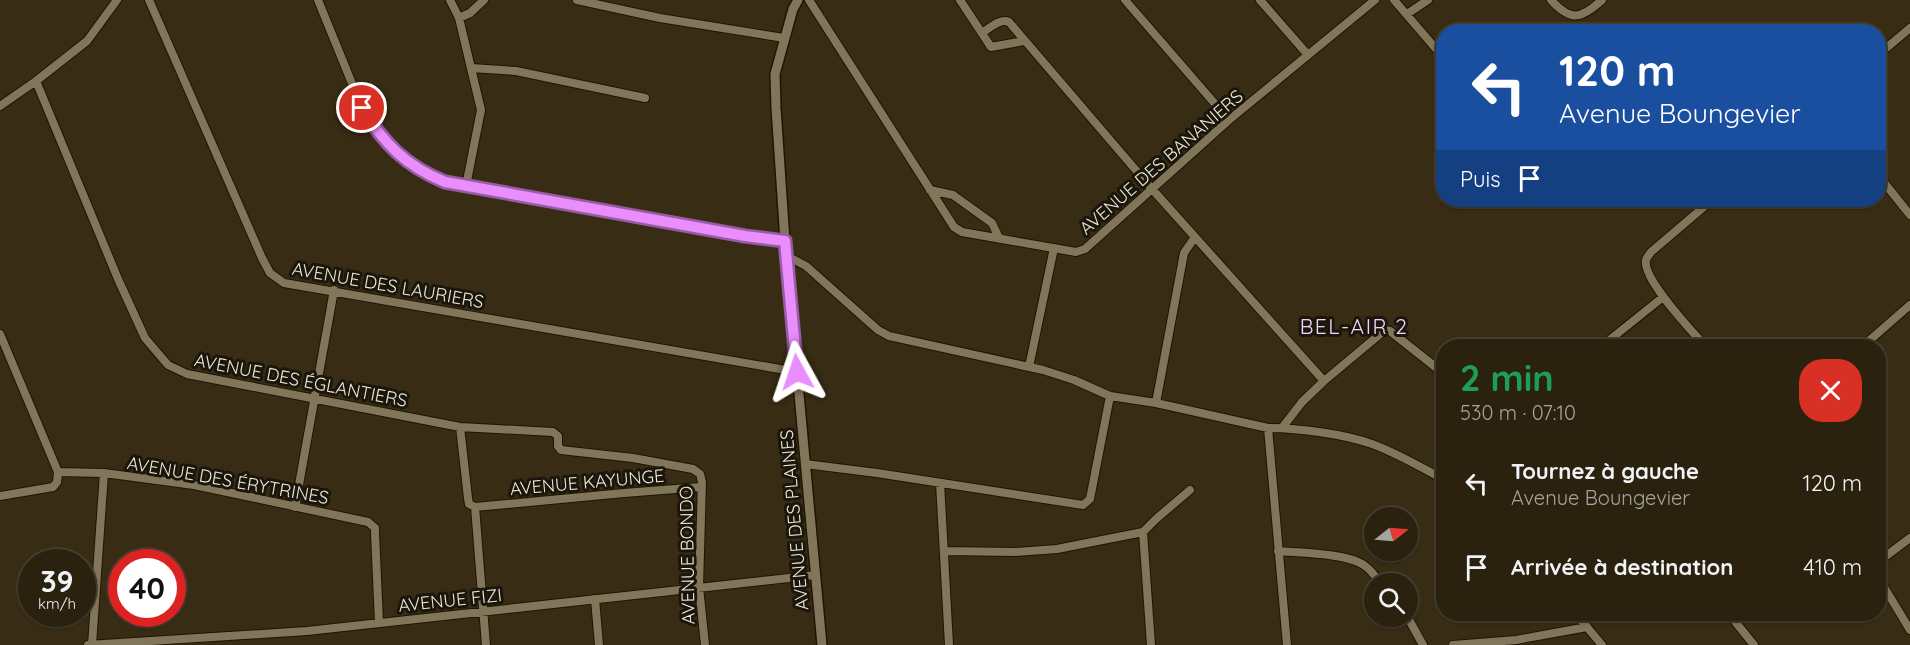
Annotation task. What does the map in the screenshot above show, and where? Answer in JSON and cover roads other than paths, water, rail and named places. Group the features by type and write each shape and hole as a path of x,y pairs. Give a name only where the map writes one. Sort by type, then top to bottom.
{"street":[{"path":"0,106 87,41 117,0"},
{"name":"AVENUE DES LAURIERS","path":"149,0 270,273 284,283 797,372"},
{"path":"318,0 362,108 383,138 411,166 425,174 445,182 466,186 745,236 785,241"},
{"path":"450,0 459,18 480,101 481,118 466,186"},
{"path":"459,18 470,13 484,0"},
{"path":"577,0 660,18 784,38"},
{"name":"AVENUE DES PLAINES","path":"798,0 793,9 775,74 777,130 822,645"},
{"name":"AVENUE DES BANANIERS","path":"809,0 958,231 1076,252 1082,251 1229,120 1375,0"},
{"path":"960,0 993,47 1024,41"},
{"path":"1125,0 1229,120"},
{"path":"1260,0 1308,55"},
{"path":"1394,0 1436,49"},
{"path":"1407,14 1428,0"},
{"path":"1551,0 1560,10 1574,16 1587,13 1602,0"},
{"path":"982,33 1005,20 1009,22 1152,189 1324,381"},
{"path":"1886,48 1910,28"},
{"path":"471,68 516,71 645,98"},
{"name":"AVENUE DES ÉGLANTIERS","path":"36,81 145,338 168,365 188,374 460,427 553,432 558,436 558,446 561,450 633,458 693,469"},
{"path":"1886,185 1910,215"},
{"path":"930,190 953,195 992,223 999,238"},
{"path":"1699,339 1663,297 1649,274 1646,263 1647,258 1658,246 1704,207"},
{"path":"1156,403 1184,252 1195,237"},
{"path":"1029,367 1054,248"},
{"path":"787,256 806,267 878,330 889,336 1029,367 1074,380 1110,396 1156,403 1268,428 1344,437 1371,444 1436,476"},
{"path":"295,507 334,290"},
{"path":"1611,339 1663,297"},
{"path":"1871,339 1910,305"},
{"path":"1282,428 1302,402 1324,381 1387,329 1436,368"},
{"path":"0,334 58,472 57,482 53,487 0,496"},
{"path":"805,464 1079,506 1088,503 1090,499 1110,396"},
{"path":"460,427 468,498 470,504 475,507 486,645"},
{"path":"1268,428 1287,645"},
{"name":"AVENUE BONDO","path":"693,469 700,474 702,482 699,587 705,645"},
{"name":"AVENUE DES ÉRYTRINES","path":"58,472 104,473 194,485 368,522 375,528 379,623"},
{"path":"92,645 104,473"},
{"path":"940,483 949,645"},
{"name":"AVENUE KAYUNGE","path":"475,507 701,487"},
{"path":"945,551 1036,551 1088,544 1143,532 1190,490"},
{"path":"1143,532 1151,645"},
{"path":"1886,556 1910,538"},
{"path":"1278,551 1326,555 1355,561 1364,565 1371,573"},
{"name":"AVENUE FIZI","path":"88,645 176,642 233,635 307,631 816,575"},
{"path":"1886,590 1910,630"},
{"path":"595,599 598,645"},
{"path":"1582,621 1602,645"},
{"path":"1735,621 1754,645"},
{"path":"1413,627 1423,645"},
{"path":"1453,645 1516,640 1587,627"},
{"path":"233,635 234,645"}],"district":[{"name":"BEL-AIR 2","path":"1354,326"}]}
